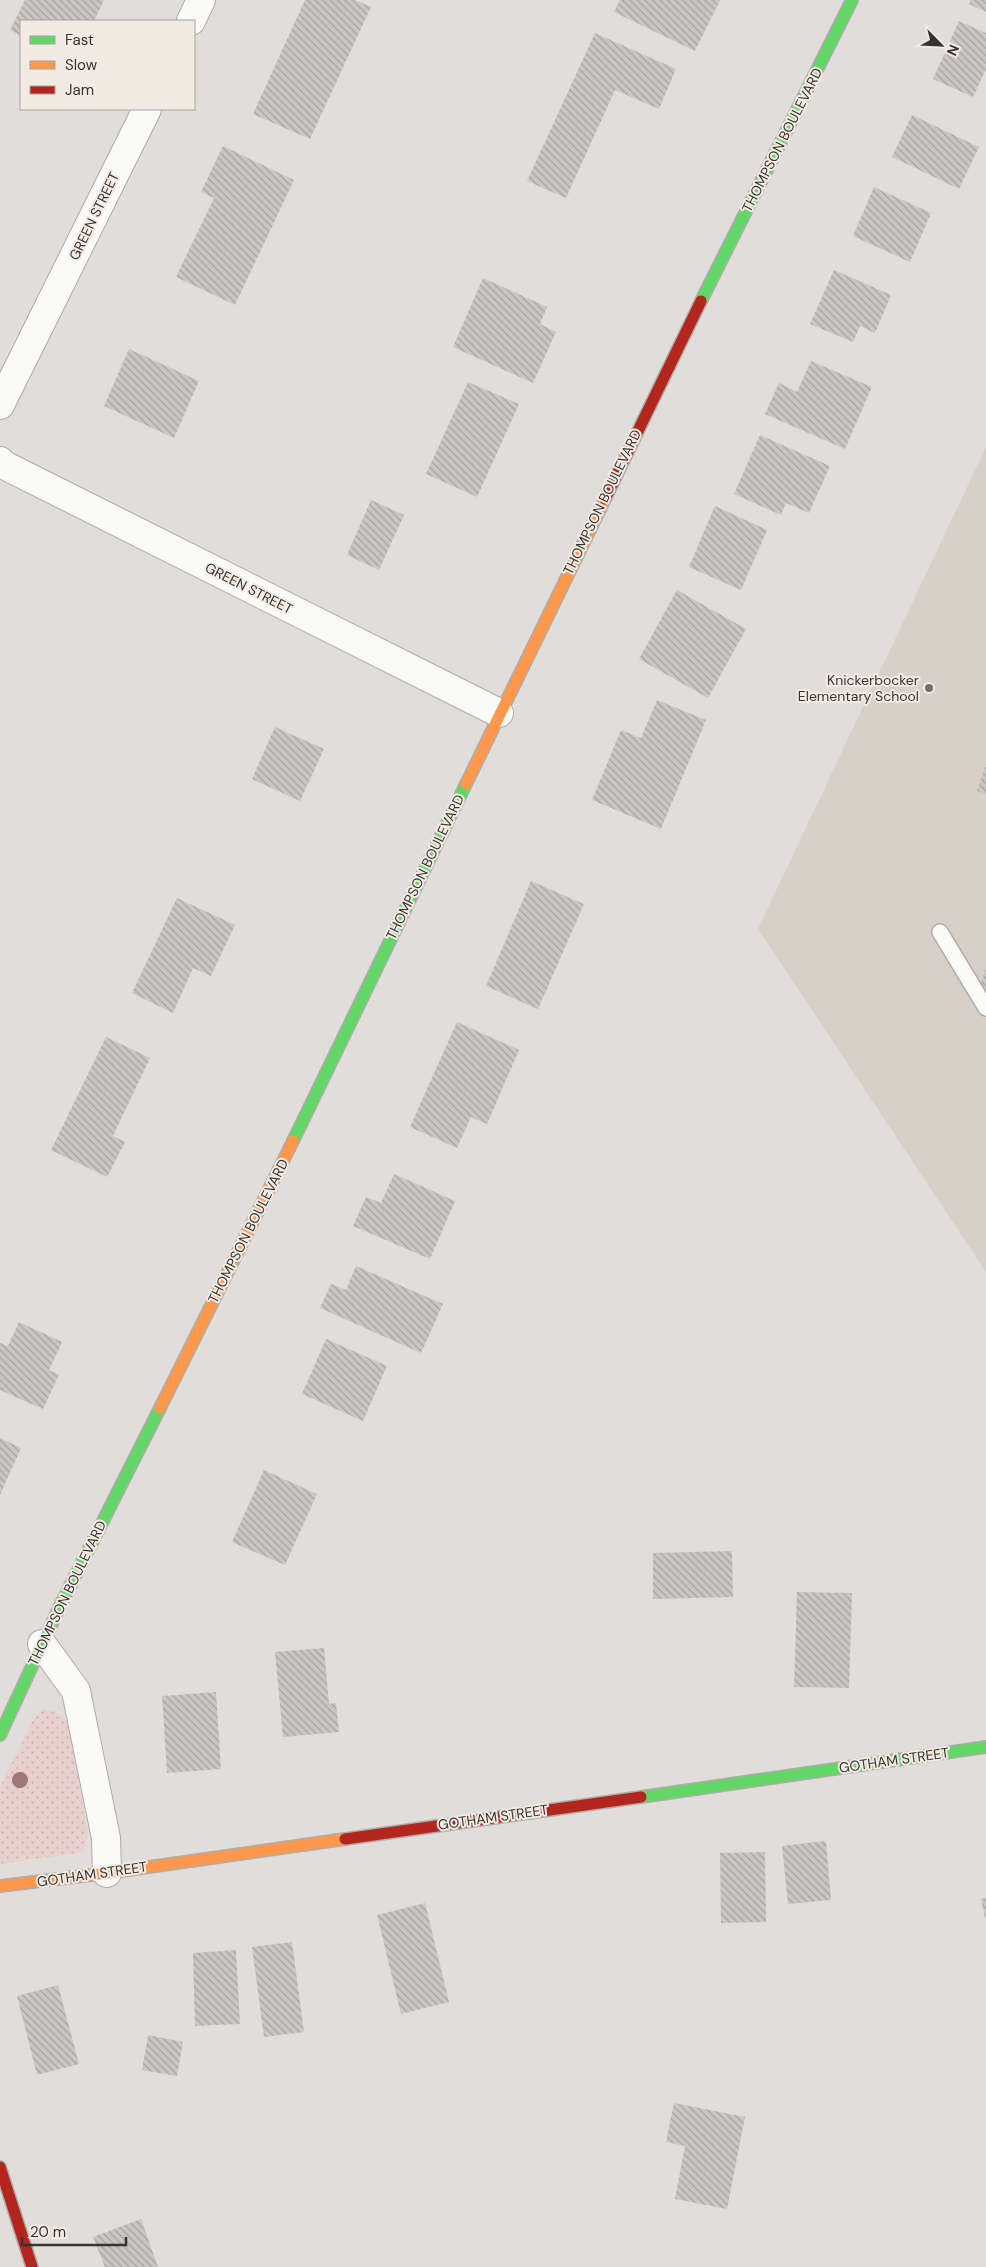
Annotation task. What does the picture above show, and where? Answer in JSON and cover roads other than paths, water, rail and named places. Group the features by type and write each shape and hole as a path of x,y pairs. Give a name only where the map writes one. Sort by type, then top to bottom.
{"street":[{"path":"191,20 201,0"},
{"name":"THOMPSON BOULEVARD","path":"0,1735 42,1644 287,1154 499,713 698,306 852,0"},
{"name":"GREEN STREET","path":"0,405 147,110"},
{"name":"GREEN STREET","path":"0,461 20,473 499,713"},
{"path":"42,1644 76,1691 106,1838 107,1873"},
{"name":"GOTHAM STREET","path":"0,1886 107,1873 986,1746"},
{"path":"0,2167 32,2267"}],"lane":[{"path":"940,932 986,1008"}],"place":[{"name":"Knickerbocker Elementary School","path":"929,688"}]}
